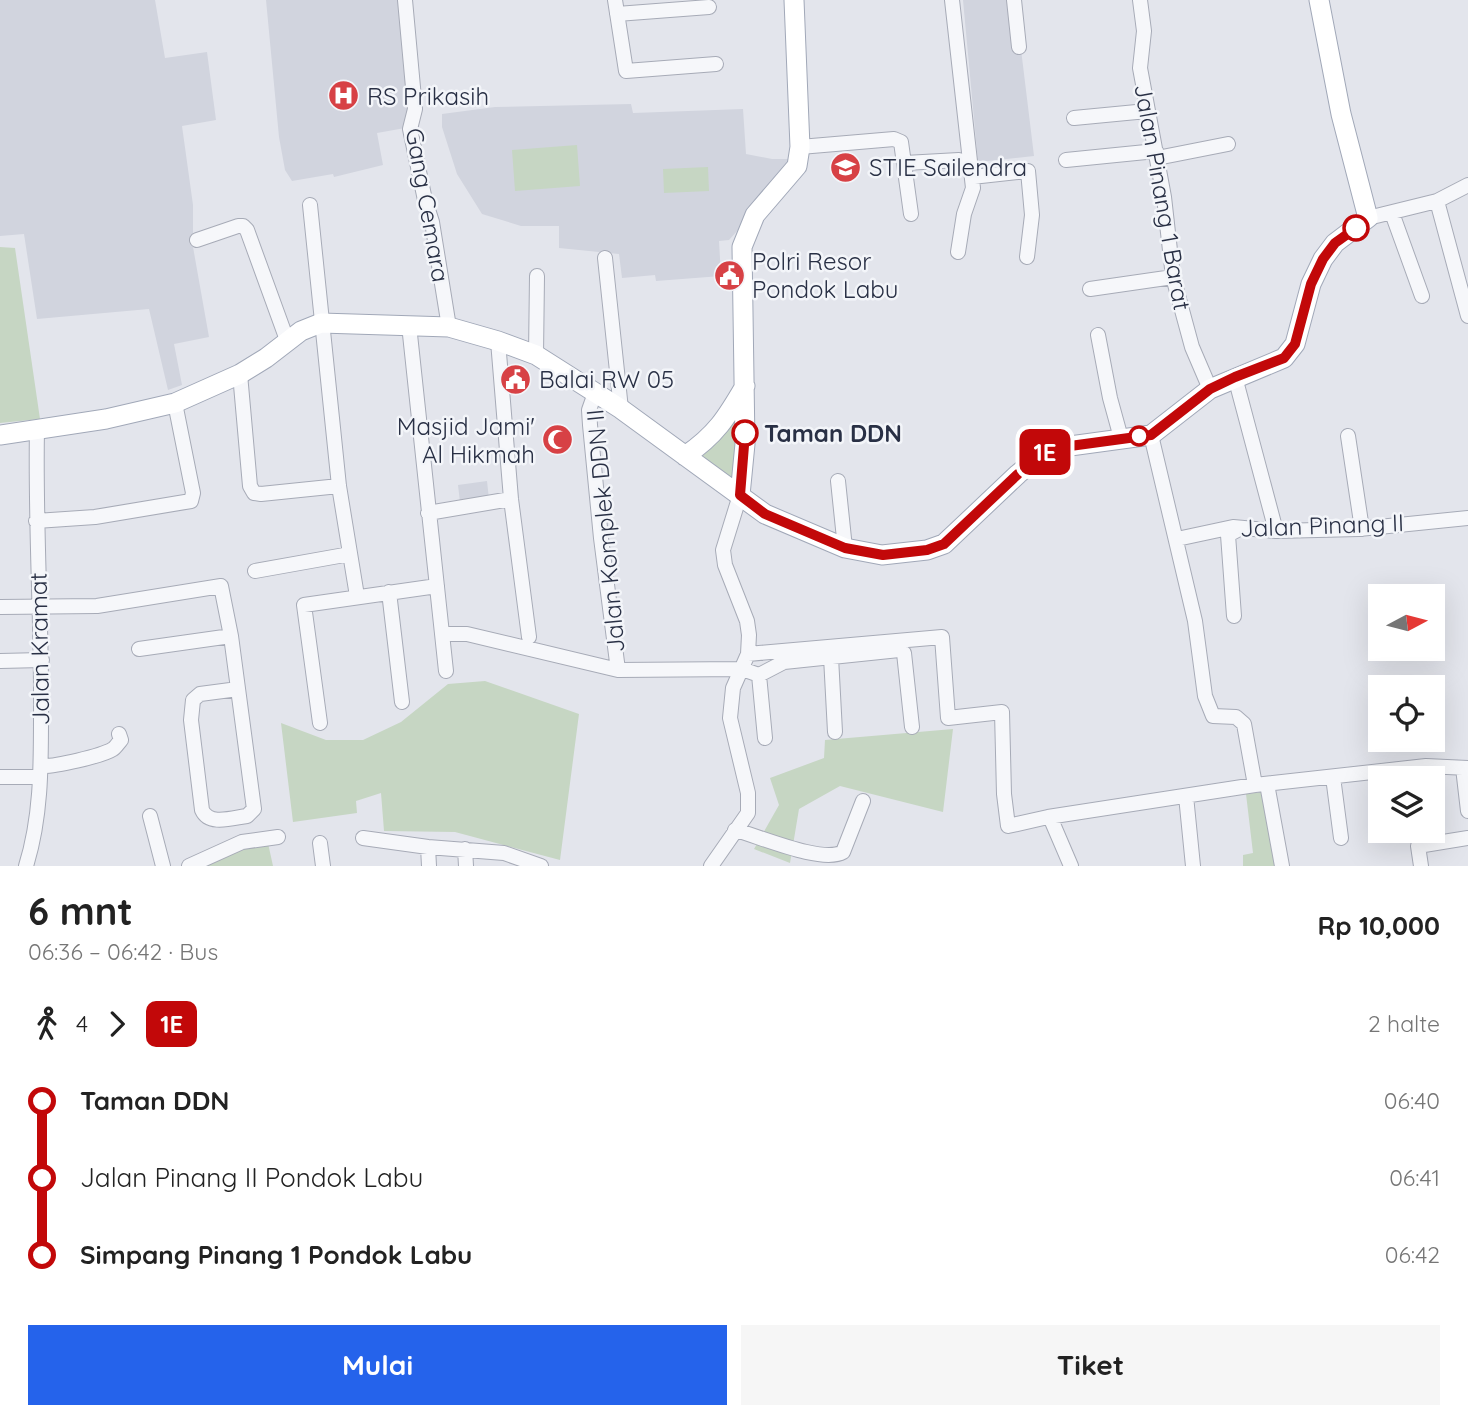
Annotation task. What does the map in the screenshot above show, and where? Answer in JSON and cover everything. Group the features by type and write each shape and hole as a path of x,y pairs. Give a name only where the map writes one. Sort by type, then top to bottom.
{"main road":[{"path":"740,495 745,444 742,247 755,215 797,166 800,147 794,0"},
{"path":"0,435 106,419 175,403 240,374 301,331 321,328 410,335 449,327 536,355 592,399 621,409 765,514 845,548 883,555 927,550 944,544 1048,449 1151,435 1210,389 1284,358 1295,344 1311,284 1323,259 1335,243 1368,219 1341,114 1319,0"},
{"path":"685,456 707,441 725,421 745,386"}],"street":[{"name":"Gang Cemara","path":"405,0 415,109 410,129 432,222 449,327"},
{"path":"952,0 973,188 964,214 958,252"},
{"path":"1014,0 1019,47"},
{"name":"Jalan Pinang 1 Barat","path":"1140,0 1144,31 1140,68 1164,197 1173,277 1192,347 1210,389"},
{"path":"709,7 616,7 626,71 716,64"},
{"path":"1074,118 1147,111"},
{"path":"800,147 894,139 901,142 911,214"},
{"path":"1066,160 1157,154 1228,144"},
{"path":"905,163 960,160"},
{"path":"972,177 1028,172 1032,215 1027,257"},
{"path":"1368,219 1437,201 1468,185"},
{"path":"1437,201 1464,286 1468,316"},
{"path":"310,205 339,485 357,596"},
{"path":"1392,213 1422,296"},
{"path":"197,240 238,226 247,230 287,340"},
{"path":"605,258 621,409"},
{"path":"536,355 537,276"},
{"path":"1090,289 1173,277"},
{"path":"410,335 446,671"},
{"path":"1098,335 1121,438"},
{"path":"499,345 511,499 529,637"},
{"path":"240,374 250,486 254,493 339,485"},
{"path":"1235,377 1276,531"},
{"name":"Jalan Komplek DDN II","path":"592,399 600,538 618,670"},
{"path":"36,521 95,517 191,501 193,493 175,403"},
{"name":"Jalan Kramat","path":"26,866 36,836 40,771 42,660 36,521 37,430"},
{"path":"1151,435 1195,621 1205,696 1213,716 1236,717 1244,724 1283,866"},
{"path":"1348,436 1362,529"},
{"path":"838,481 845,548"},
{"path":"711,866 748,813 748,793 730,718 733,688 748,654 749,635 747,621 725,565 723,550 740,495"},
{"path":"428,513 511,499"},
{"name":"Jalan Pinang II","path":"1177,539 1233,527 1276,531 1362,529 1468,518"},
{"path":"1234,616 1228,536 1241,528"},
{"path":"255,571 350,554"},
{"path":"0,607 97,606 221,586 231,636 254,809 247,817 211,820 202,810 191,720 193,700 200,694 237,689"},
{"path":"320,723 303,607 306,604 357,596 437,586"},
{"path":"389,592 402,702"},
{"name":"Jalan Komplek DDN II","path":"443,634 467,634 618,670 742,669"},
{"path":"139,649 231,636"},
{"path":"748,654 942,637 948,718 1002,712 1004,794 1008,826 1050,817 1261,785 1368,775"},
{"path":"742,669 758,675 784,662 899,650 904,653 912,727"},
{"path":"831,657 835,732"},
{"path":"0,661 42,660"},
{"path":"758,675 765,738"},
{"path":"0,777 40,771 49,766 114,749 121,740 119,734"},
{"path":"1445,767 1466,768 1468,811"},
{"path":"1333,777 1341,838"},
{"path":"1186,796 1193,866"},
{"path":"735,830 798,851 836,856 843,852 863,801"},
{"path":"150,816 163,866"},
{"path":"1050,817 1071,866"},
{"path":"189,866 242,842 278,838"},
{"path":"363,838 504,853 522,862 541,866"},
{"path":"1421,866 1418,846 1468,838"},
{"path":"320,843 323,866"},
{"path":"428,847 429,866"},
{"path":"465,849 466,866"}],"shaded area":[{"path":"0,0 155,0 165,58 207,52 216,120 182,126 193,205 193,247 209,337 174,344 182,385 168,390 149,309 37,319 24,234 0,236"},
{"name":"RS Prikasih","path":"266,0 404,0 414,89 405,128 377,133 383,165 334,177 333,174 292,181 285,170 279,137"},
{"path":"963,0 1015,0 1034,156 978,162"},
{"path":"631,104 633,113 743,109 746,154 772,159 795,159 796,166 729,240 719,241 721,276 656,281 655,275 622,278 619,254 559,248 559,226 521,226 482,214 457,174 442,127 442,114 495,107"},
{"path":"487,481 489,499 460,502 458,485"}],"green space":[{"path":"577,145 580,186 515,191 512,150"},
{"path":"708,167 709,191 664,193 663,169"},
{"path":"0,247 15,248 40,419 0,423"},
{"name":"Taman DDN","path":"739,410 735,483 697,456"},
{"path":"485,681 579,714 560,860 455,832 384,831 381,793 356,801 357,813 293,822 281,723 326,740 363,740 401,722 448,684"},
{"path":"953,729 943,812 840,786 799,809 790,863 754,849 779,805 770,778 824,758 825,740"},
{"path":"1273,791 1284,866 1243,866 1243,855 1253,853 1246,794"},
{"path":"266,834 273,866 206,866 205,860"}],"bus line":[{"name":"1E","path":"745,433 740,495 765,514 845,548 883,555 927,550 944,544 1048,449 1151,435 1210,389 1284,358 1295,344 1311,284 1323,259 1335,243 1356,228"}],"place":[{"name":"RS Prikasih","path":"344,96"},
{"name":"STIE Sailendra","path":"846,167"},
{"name":"Polri Resor Pondok Labu","path":"729,275"},
{"name":"Balai RW 05","path":"516,379"},
{"name":"Taman DDN","path":"745,433"},
{"name":"Masjid Jami' Al Hikmah","path":"558,440"}]}
